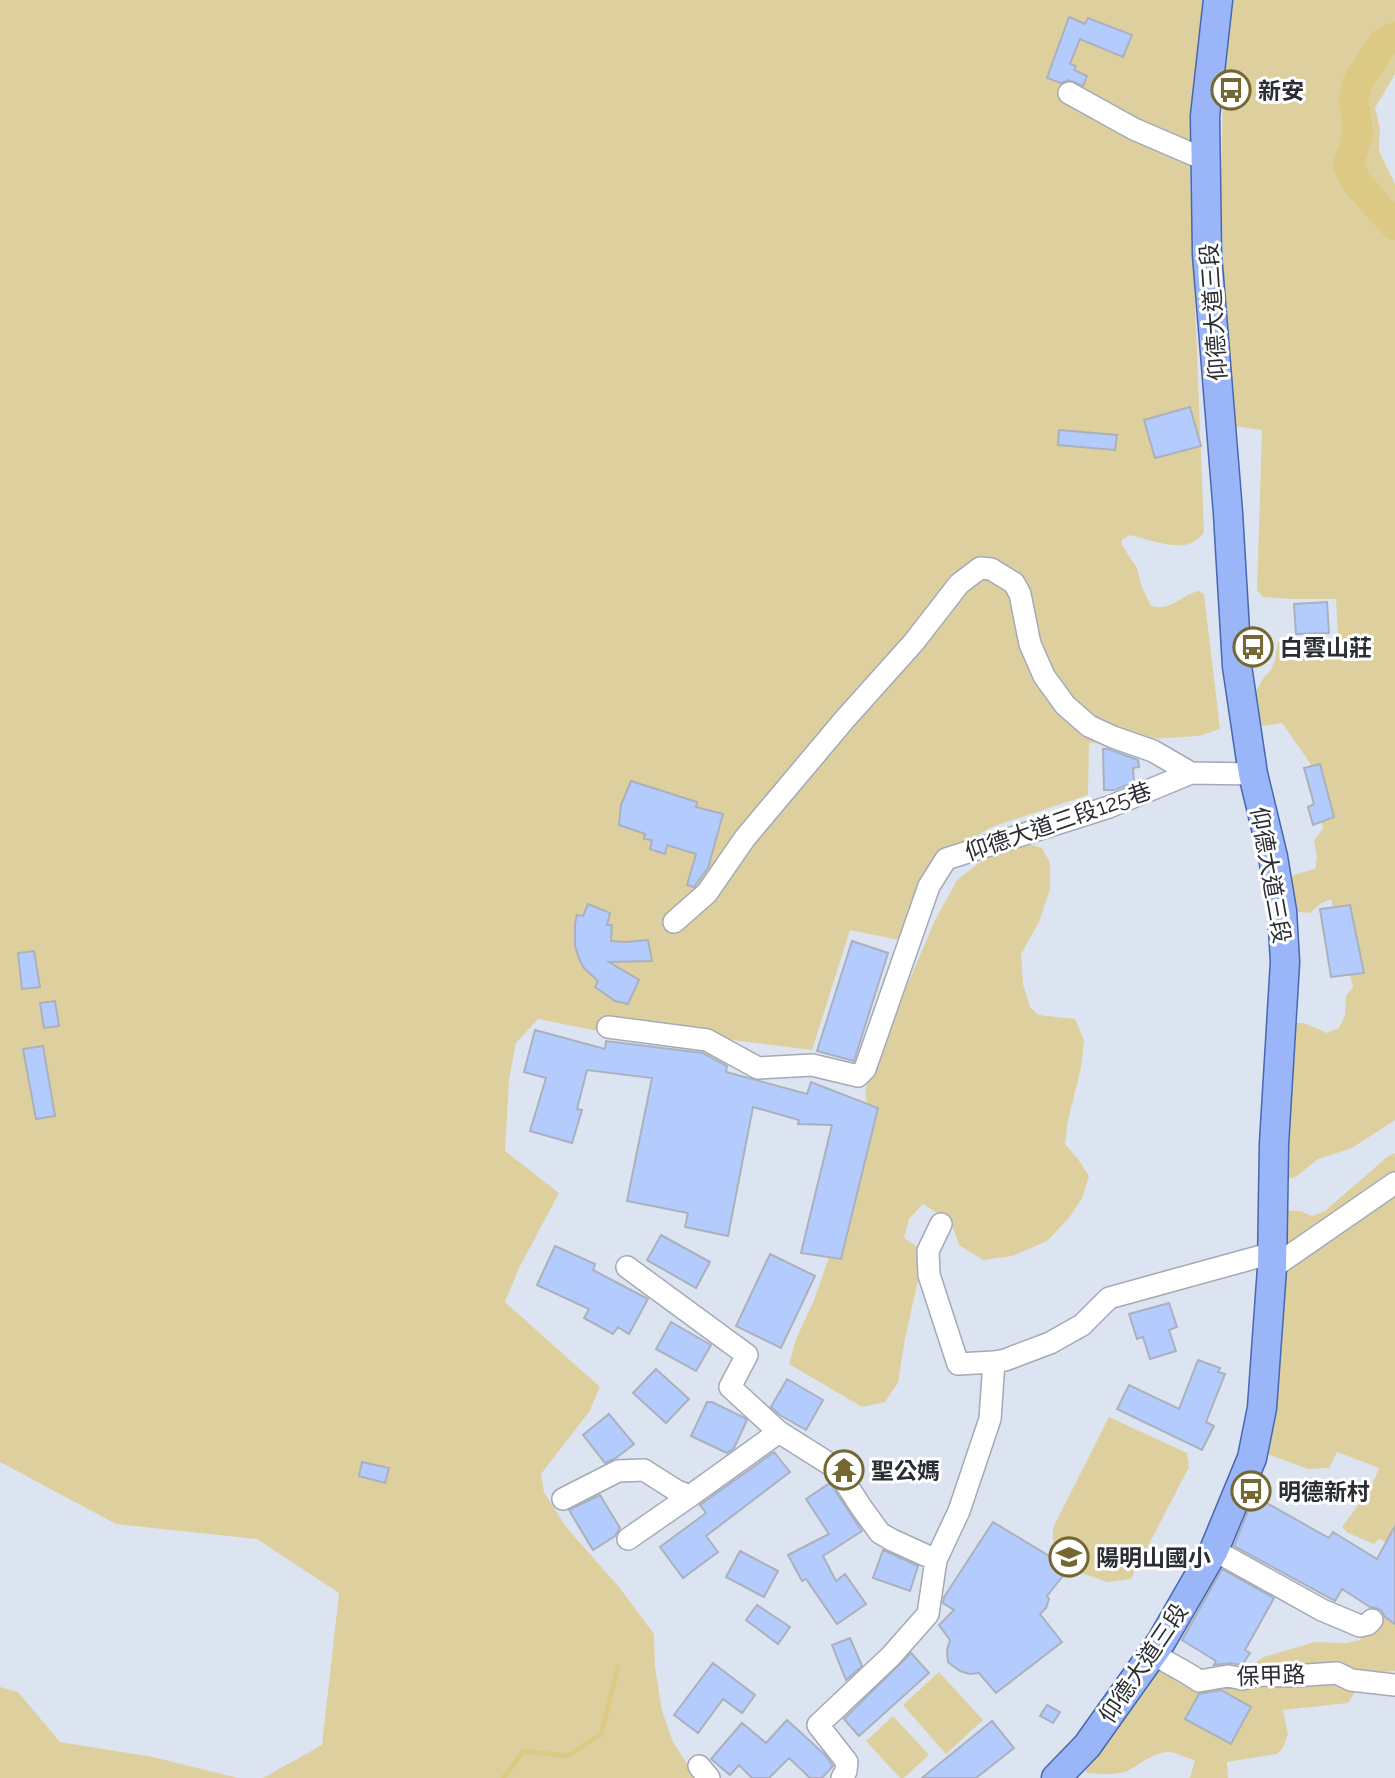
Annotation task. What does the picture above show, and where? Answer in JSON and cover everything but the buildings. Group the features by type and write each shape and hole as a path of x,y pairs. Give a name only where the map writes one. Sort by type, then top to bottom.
{"main road":[{"name":"仰德大道三段","path":"1056,1778 1087,1746 1153,1653 1214,1550 1252,1458 1262,1408 1272,1261 1274,1144 1285,962 1280,898 1253,774 1237,666 1228,513 1207,254 1205,117 1217,0"}],"street":[{"path":"1069,93 1134,129 1206,160"},
{"path":"674,922 708,893 745,838 914,642 959,584 980,568 991,569 1014,583 1020,594 1030,644 1044,676 1065,705 1089,726 1153,751 1191,773"},
{"name":"仰德大道三段125巷","path":"608,1027 707,1040 758,1068 812,1065 858,1076 865,1069 929,886 946,859 1109,807 1191,773 1253,774"},
{"path":"941,1224 928,1251 929,1275 958,1364 993,1362 1050,1343 1082,1325 1109,1298 1272,1261 1395,1183"},
{"path":"626,1267 747,1355 730,1387 779,1432 836,1468 880,1532 936,1560"},
{"path":"842,1778 847,1762 818,1726 891,1656 928,1614 936,1560 959,1511 990,1419 993,1362"},
{"path":"628,1539 779,1432"},
{"path":"563,1499 618,1471 644,1470 690,1496"},
{"path":"1214,1550 1322,1610 1360,1626 1372,1620"},
{"name":"保甲路","path":"1153,1653 1199,1681 1228,1676 1243,1679 1257,1675 1337,1674 1351,1680 1395,1685"}],"shaded area":[{"path":"0,0 1204,0 1190,175 1204,532 1189,544 1170,545 1130,535 1122,540 1122,545 1137,568 1151,606 1165,607 1199,591 1204,594 1220,729 1199,736 1089,743 1088,795 992,827 938,858 904,941 850,930 812,1050 710,1037 598,1031 538,1019 516,1043 509,1080 505,1151 559,1193 519,1268 505,1302 600,1387 589,1412 541,1474 544,1492 566,1527 619,1587 654,1634 655,1667 662,1711 673,1742 696,1778 263,1778 322,1745 339,1593 257,1539 116,1524 0,1462"},
{"path":"1230,0 1395,0 1395,74 1375,108 1380,128 1379,151 1395,184 1395,1120 1352,1148 1318,1159 1296,1177 1282,1180 1292,1023 1304,1023 1327,1033 1339,1028 1345,1015 1346,996 1353,987 1331,899 1310,913 1290,911 1287,877 1315,869 1317,857 1314,841 1323,828 1310,763 1282,723 1263,726 1254,714 1256,691 1271,670 1278,642 1304,643 1338,638 1336,599 1263,597 1257,590 1262,430 1233,426 1226,350 1221,188 1224,42"},
{"path":"1029,844 1042,848 1050,863 1050,889 1039,922 1021,954 1023,984 1030,1007 1038,1015 1075,1019 1084,1040 1065,1144 1089,1176 1082,1198 1069,1218 1047,1241 1012,1256 983,1260 959,1245 951,1222 923,1204 909,1219 904,1238 922,1250 898,1383 885,1402 862,1407 789,1364 796,1339 814,1300 829,1257 841,1259 877,1108 867,1103 865,1093 869,1076 934,922 957,880 983,860"},
{"path":"1395,1153 1395,1546 1379,1539 1374,1544 1348,1533 1342,1527 1368,1491 1379,1468 1337,1452 1329,1468 1308,1469 1262,1452 1283,1210 1300,1211 1312,1216 1325,1211"},
{"path":"1109,1417 1187,1453 1189,1467 1131,1579 1107,1582 1081,1573 1064,1560 1053,1541 1053,1528"},
{"path":"1381,1615 1395,1624 1395,1671 1360,1673 1355,1692 1348,1703 1283,1710 1288,1734 1283,1748 1277,1754 1227,1762 1228,1778 1190,1778 1195,1760 1168,1752 1157,1754 1117,1774 1087,1773 1082,1764 1147,1670 1163,1669 1182,1684 1205,1682 1237,1674 1264,1657 1315,1642 1346,1643 1360,1640"},
{"path":"939,1672 983,1720 946,1754 903,1705"},
{"path":"0,1687 18,1692 60,1742 153,1757 238,1778 0,1778"},
{"path":"893,1716 929,1755 904,1778 900,1778 866,1741"}],"waterway":[{"path":"1395,37 1382,44 1358,82 1354,100 1358,134 1348,165 1356,182 1395,225"},
{"path":"503,1778 524,1751 567,1756 601,1734 618,1667"}],"place":[{"name":"新安","path":"1231,90"},
{"name":"白雲山莊","path":"1253,647"},
{"name":"聖公媽","path":"844,1470"},
{"name":"明德新村","path":"1251,1491"},
{"name":"陽明山國小","path":"1069,1557"}]}
